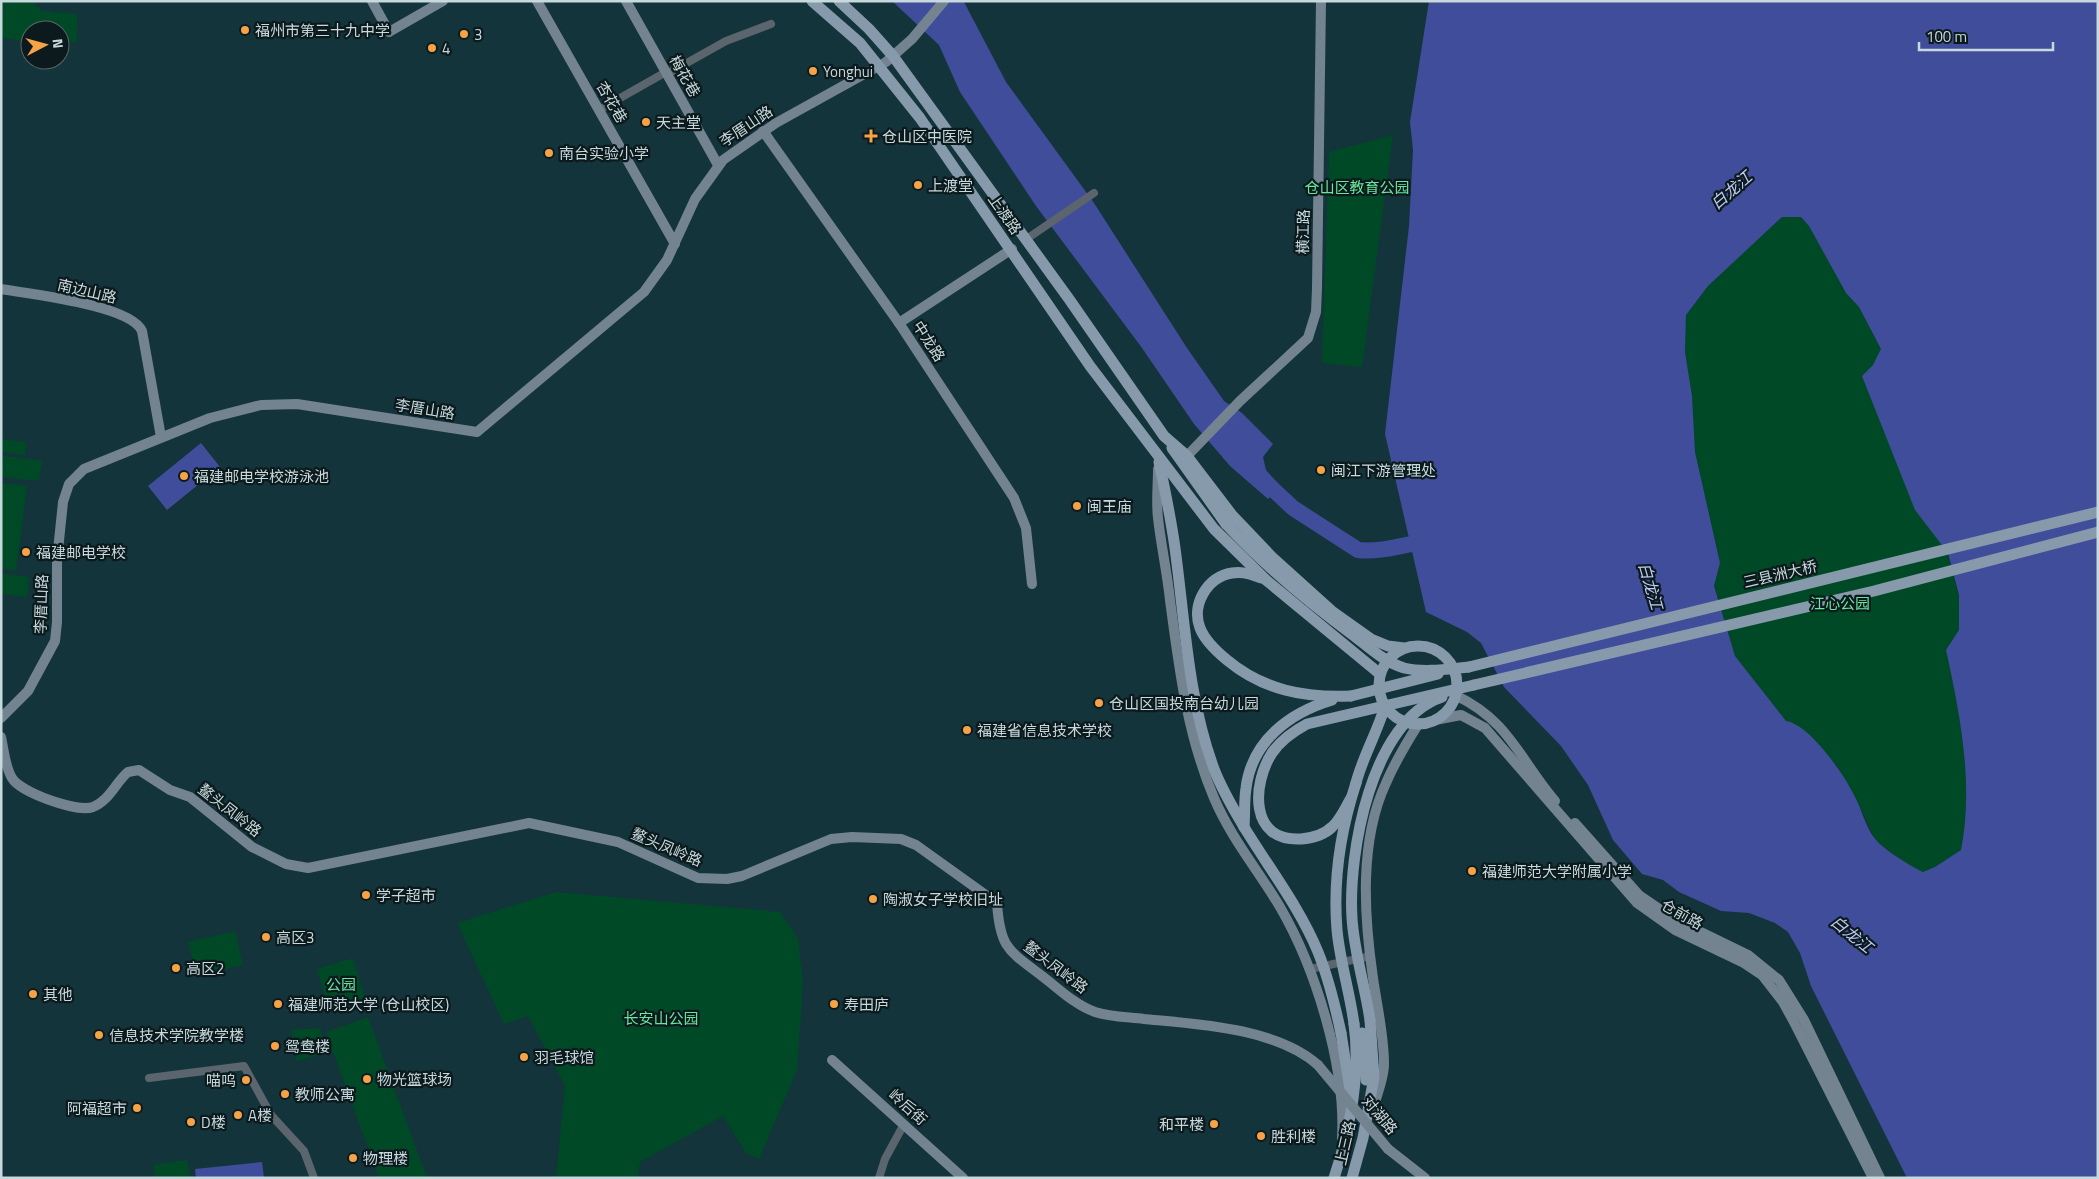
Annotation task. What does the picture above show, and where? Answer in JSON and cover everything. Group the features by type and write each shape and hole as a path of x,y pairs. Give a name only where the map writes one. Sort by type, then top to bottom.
{"main road":[{"name":"上渡路","path":"812,1 852,36 880,66 920,118 1012,249 1090,366 1158,458 1214,529 1266,580 1380,674"},
{"name":"上渡路","path":"839,1 869,29 892,56 1164,436 1187,456 1232,516 1272,557 1332,612 1371,639 1388,646 1404,648"},
{"path":"1164,436 1226,524 1257,558 1300,596 1389,661 1406,668 1434,670 1469,667"},
{"path":"1158,458 1172,528 1185,628 1202,731 1214,770 1228,801 1298,912 1318,951 1333,995 1352,1101"},
{"name":"三县洲大桥","path":"1469,667 2098,512"},
{"path":"1393,715 1340,819 1331,829 1319,836 1296,839 1285,838 1273,832 1260,814 1258,803 1260,779 1273,752 1284,740 1308,724 1864,594 2098,532"},
{"path":"1266,580 1243,572 1231,573 1209,584 1202,596 1198,612 1200,627 1206,639 1216,652 1250,678 1275,688 1308,696 1351,696"},
{"path":"1428,647 1439,652 1448,660 1457,682 1455,695 1450,707 1435,720 1408,723 1393,715 1385,706 1380,696 1380,674 1393,654 1404,648 1428,647"},
{"path":"1244,827 1246,788 1253,760 1262,745 1279,726 1297,714 1330,700 1469,667"},
{"path":"1361,1022 1352,919 1352,875 1359,826 1368,792 1383,755 1410,718 1433,700 1474,686"},
{"path":"1361,1022 1346,939 1343,901 1349,834 1362,759 1378,729 1385,706"},
{"path":"1351,798 1340,857 1337,930 1361,1022"},
{"name":"上三路","path":"1334,1178 1340,1159 1352,1101 1356,1074 1356,1043 1361,1022"},
{"name":"上三路","path":"1352,1178 1363,1138 1374,1077 1361,1022"}],"street":[{"path":"372,1 389,32 442,1"},
{"name":"杏花巷","path":"537,1 675,244"},
{"name":"梅花巷","path":"626,1 718,165"},
{"name":"李厝山路","path":"1,718 28,690 55,641 57,622 57,560 63,502 69,484 88,466 228,413 261,405 288,403 477,432 638,298 659,272 675,244 695,199 718,165 733,151 763,131 880,66 912,39 944,1"},
{"name":"横江路","path":"1187,456 1240,401 1308,338 1314,321 1317,288 1321,1"},
{"path":"599,110 726,41 771,24"},
{"name":"中龙路","path":"763,131 899,323 1018,504 1026,528 1032,584"},
{"path":"1025,240 1094,193"},
{"path":"899,323 1012,249"},
{"name":"南边山路","path":"1,289 101,307 138,324 142,331 161,437"},
{"path":"1158,458 1157,516 1189,723 1200,764 1215,800 1237,843 1280,907 1310,968 1327,1024 1338,1080 1343,1113 1340,1159"},
{"name":"仓前路","path":"1455,695 1475,704 1494,719 1552,796 1639,895 1674,919 1748,955 1779,980 1804,1020 1880,1178"},
{"name":"仓前路","path":"1435,720 1461,715 1470,718 1485,728 1637,903 1675,930 1744,963 1762,975 1783,1002 1794,1022 1873,1178"},
{"path":"1363,1138 1384,1066 1382,1027 1371,956 1366,874 1373,823 1385,784 1419,723"},
{"name":"鳌头凤岭路","path":"1,737 14,780 22,788 53,802 85,808 92,807 109,796 128,772 139,770 170,790 190,797 252,847 286,864 308,868 529,823 618,842 688,875 711,880 727,880 742,876 831,839 852,837 906,840 997,903 1000,932 1007,948 1087,1009 1107,1015 1213,1025 1251,1034 1300,1052 1318,1065"},
{"path":"1310,968 1371,956"},
{"name":"岭后街","path":"832,1060 963,1178"},
{"name":"对湖路","path":"1318,1065 1388,1149 1425,1178"},
{"path":"149,1078 244,1066 271,1115 304,1151 314,1178"},
{"path":"879,1178 885,1159 904,1124"}],"green space":[{"path":"1,1 35,1 35,5 43,11 77,14 77,42 70,42 70,20 20,20 20,41 1,37"},
{"name":"仓山区教育公园","path":"1393,135 1362,367 1322,363 1329,152"},
{"name":"江心公园","path":"1782,217 1801,217 1809,226 1846,293 1859,307 1881,349 1873,365 1928,500 1954,578 1960,609 1959,631 1946,650 1964,749 1966,775 1965,825 1961,850 1935,867 1923,872 1907,865 1876,841 1854,794 1835,763 1786,721 1735,656 1714,586 1720,563 1695,452 1692,396 1685,352 1686,315 1708,286"},
{"path":"1,439 26,442 25,455 1,452"},
{"path":"3,456 42,461 39,481 1,477"},
{"path":"1,483 27,486 16,571 1,569"},
{"path":"1,573 29,577 27,597 1,594"},
{"name":"长安山公园","path":"556,892 780,912 798,938 803,984 797,1070 759,1159 746,1153 723,1116 640,1162 638,1178 556,1178 565,1086 528,1016 504,1024 457,923"},
{"path":"235,931 243,965 197,976 188,942"},
{"name":"公园","path":"353,958 365,998 328,1009 317,969"},
{"name":"物光篮球场","path":"368,1017 427,1178 379,1178 326,1032"},
{"path":"320,1028 328,1053 296,1061 291,1030"},
{"path":"187,1160 190,1178 155,1178 153,1165"}],"water":[{"path":"892,1 964,2 1006,82 1094,203 1187,348 1224,401 1242,413 1273,444 1263,457 1266,470 1281,487 1268,499 1230,466 1194,424 1142,348 1036,206 960,92 939,45"},
{"name":"白龙江","path":"1429,1 2098,1 2098,1178 1907,1178 1811,986 1800,953 1788,932 1775,923 1749,913 1721,911 1679,892 1663,880 1642,874 1613,840 1588,785 1561,746 1504,687 1481,643 1467,632 1426,612 1385,434 1409,226 1413,150 1410,122","holes":["1782,217 1801,217 1809,226 1846,293 1859,307 1881,349 1873,365 1862,376 1915,510 1948,553 1959,595 1959,630 1946,650 1964,749 1966,775 1965,825 1961,850 1935,867 1923,872 1898,858 1876,840 1849,786 1825,751 1805,731 1795,724 1786,721 1735,656 1714,586 1720,563 1695,452 1692,396 1685,352 1686,315 1708,286"]},
{"name":"福建邮电学校游泳池","path":"201,443 220,467 167,510 148,486"},
{"path":"262,1162 264,1178 196,1178 195,1169"}],"waterway":[{"path":"1260,477 1293,508 1358,550 1385,549 1431,541"}],"place":[{"name":"福州市第三十九中学","path":"245,30"},
{"name":"3","path":"464,34"},
{"name":"4","path":"432,48"},
{"name":"Yonghui","path":"813,71"},
{"name":"天主堂","path":"646,122"},
{"name":"仓山区中医院","path":"871,136"},
{"name":"南台实验小学","path":"549,153"},
{"name":"上渡堂","path":"918,185"},
{"name":"闽江下游管理处","path":"1321,470"},
{"name":"福建邮电学校游泳池","path":"184,476"},
{"name":"闽王庙","path":"1077,506"},
{"name":"福建邮电学校","path":"26,552"},
{"name":"仓山区国投南台幼儿园","path":"1099,703"},
{"name":"福建省信息技术学校","path":"967,730"},
{"name":"福建师范大学附属小学","path":"1472,871"},
{"name":"学子超市","path":"366,895"},
{"name":"陶淑女子学校旧址","path":"873,899"},
{"name":"高区3","path":"266,937"},
{"name":"高区2","path":"176,968"},
{"name":"其他","path":"33,994"},
{"name":"福建师范大学 (仓山校区)","path":"278,1004"},
{"name":"寿田庐","path":"834,1004"},
{"name":"信息技术学院教学楼","path":"99,1035"},
{"name":"鸳鸯楼","path":"275,1046"},
{"name":"羽毛球馆","path":"524,1057"},
{"name":"物光篮球场","path":"367,1079"},
{"name":"喵呜","path":"246,1080"},
{"name":"教师公寓","path":"285,1094"},
{"name":"阿福超市","path":"137,1108"},
{"name":"A楼","path":"238,1115"},
{"name":"D楼","path":"191,1122"},
{"name":"和平楼","path":"1214,1124"},
{"name":"胜利楼","path":"1261,1136"},
{"name":"物理楼","path":"353,1158"}]}
